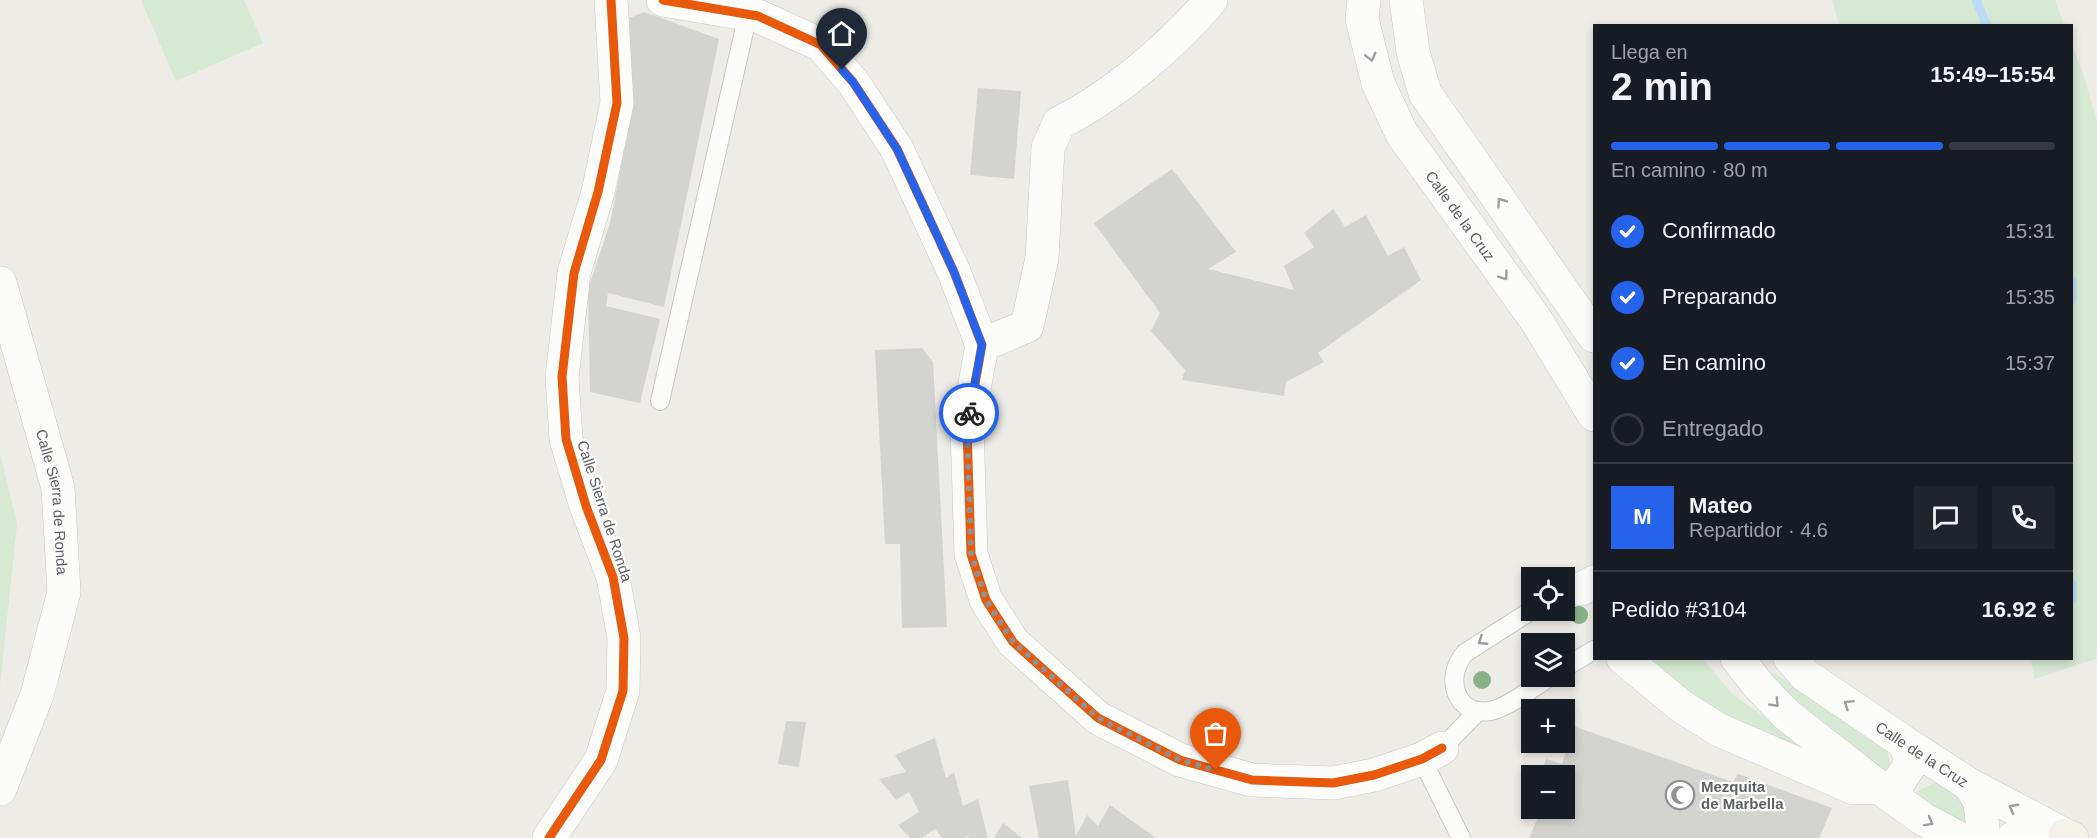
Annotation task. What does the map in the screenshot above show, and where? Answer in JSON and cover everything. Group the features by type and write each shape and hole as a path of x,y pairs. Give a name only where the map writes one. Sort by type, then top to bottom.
{"street":[{"name":"Calle Sierra de Ronda","path":"549,838 601,760 623,691 624,638 613,577 586,506 566,439 562,377 574,273 598,192 617,103 611,0"},
{"path":"663,0 758,16 821,45 853,82 897,149 954,272 982,345 967,428 971,554 986,600 1013,642 1098,718 1180,760 1252,780 1333,783 1374,775 1432,753"},
{"path":"982,345 1027,326 1042,258 1048,148 1059,123 1083,111 1147,64 1211,0"},
{"name":"Calle de la Cruz","path":"1364,0 1362,19 1378,83 1402,134 1536,320 1593,413"},
{"path":"1390,0 1395,18 1413,52"},
{"path":"1406,0 1413,52 1425,93 1593,335"},
{"name":"Calle Sierra de Ronda","path":"0,283 58,488 64,592 37,695 0,789"},
{"path":"1625,660 1682,706 1719,730 1854,788 1890,787 1898,783 1905,776 1910,758 1902,741"},
{"path":"1739,660 1759,686 1787,715 1923,819 1959,838"},
{"name":"Calle de la Cruz","path":"1777,660 1797,667 1902,741 1970,785 2068,836"},
{"path":"1970,785 1980,802 1984,838"},
{"path":"2013,838 2020,835 2068,836"}],"lane":[{"path":"660,401 748,14"},
{"path":"1521,617 1465,653 1454,670 1455,691 1469,707 1478,711 1499,709 1534,687"},
{"path":"1575,661 1593,651"},
{"path":"1461,838 1432,753 1478,711"}],"green space":[{"path":"141,0 244,0 263,43 176,81"},
{"path":"1832,0 2055,0 2064,24 1839,24"},
{"path":"2073,47 2097,122 2097,644 2096,659 2034,679 2031,660 2073,660"},
{"path":"0,454 17,524 0,685"},
{"path":"1644,660 1704,660 1732,694 1827,762 1742,732"},
{"path":"1758,665 1789,682 1887,750 1890,763 1888,772 1882,774 1795,704"},
{"path":"1940,780 1966,797 1968,828 1925,805 1914,793"}],"building":[{"path":"644,12 719,39 664,307 608,293 606,306 660,319 640,403 590,392 588,289 610,223 633,106 627,19"},
{"path":"978,88 1021,91 1014,179 970,175"},
{"path":"1172,169 1236,252 1208,269 1294,290 1284,266 1314,247 1304,233 1333,209 1345,227 1366,215 1388,256 1404,247 1421,280 1318,353 1324,362 1286,382 1284,396 1182,380 1185,370 1151,331 1160,313 1094,223"},
{"path":"922,348 933,362 947,627 902,628 900,544 885,544 875,350"},
{"path":"786,721 806,722 799,767 778,764"},
{"name":"Mezquita de Marbella","path":"1575,727 1733,782 1738,774 1832,808 1819,838 1529,838 1537,819 1575,819 1575,765 1544,765 1546,759 1562,764 1565,753 1575,753"},
{"path":"935,738 946,778 954,772 963,806 978,799 988,838 969,838 968,836 942,838 935,829 922,838 910,838 898,825 919,812 909,792 896,800 879,779 906,772 895,755"},
{"path":"1068,780 1076,836 1087,815 1098,826 1110,805 1156,838 1039,838 1029,786"},
{"path":"1003,823 1022,838 994,838"}],"waterway":[{"path":"1976,0 1986,24"}],"cycle path":[{"path":"549,838 601,760 623,691 624,638 613,577 586,506 566,439 562,377 574,273 598,192 617,103 611,0"},
{"path":"663,0 758,16 821,45 853,82 897,149 954,272 982,345 967,428 971,554 986,600 1013,642 1098,718 1180,760 1252,780 1333,783 1374,775 1422,759 1442,748"}],"way so far":[{"path":"969,413 967,428 971,554 986,600 1013,642 1098,718 1180,760 1216,770"}],"place":[{"name":"Mezquita de Marbella","path":"1680,795"}],"route":[{"path":"842,70 853,82 897,149 954,272 982,345 969,413"}]}
